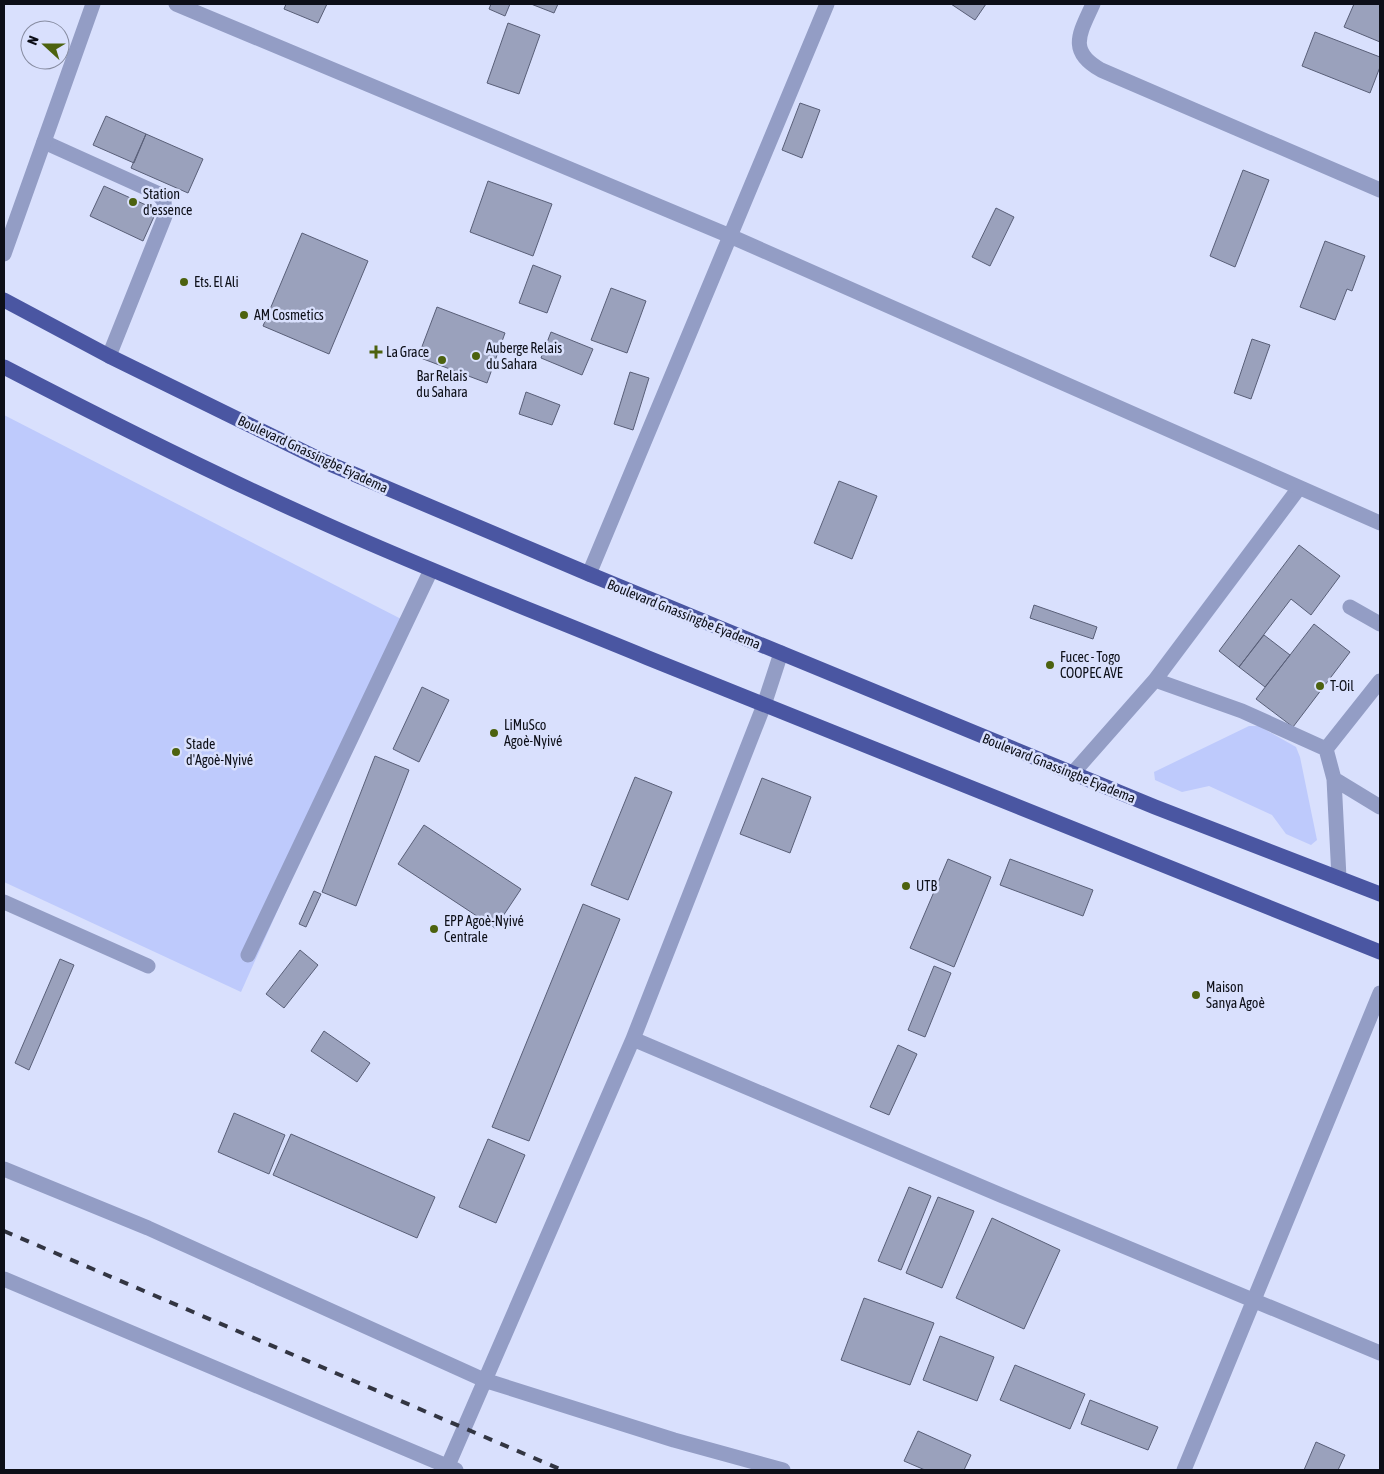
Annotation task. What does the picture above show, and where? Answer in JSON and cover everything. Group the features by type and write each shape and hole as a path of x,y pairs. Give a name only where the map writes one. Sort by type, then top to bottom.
{"highway":[{"name":"Boulevard Gnassingbe Eyadema","path":"4,300 109,356 323,461 589,574 1155,807 1380,894"},
{"path":"4,367 140,437 308,516 431,570 1380,952"}],"street":[{"path":"4,254 93,4"},
{"path":"176,4 730,236 1380,523"},
{"path":"589,574 827,4"},
{"path":"1093,4 1081,31 1079,44 1081,54 1089,63 1380,190"},
{"path":"44,142 157,193 164,201 165,216 109,356"},
{"path":"1073,773 1155,680 1299,488"},
{"path":"248,955 431,570"},
{"path":"1350,607 1380,624"},
{"path":"4,1279 450,1469 484,1380 634,1039 764,705 781,653"},
{"path":"1155,680 1242,711 1326,749"},
{"path":"1326,749 1380,681"},
{"path":"1326,749 1334,779 1339,878"},
{"path":"1334,779 1380,807"},
{"path":"4,902 148,966"},
{"path":"1184,1470 1380,993"},
{"path":"634,1039 1003,1196 1380,1352"},
{"path":"4,1169 148,1228 484,1380 674,1440 783,1470"}],"shaded area":[{"name":"Stade d'Agoè-Nyivé","path":"4,415 407,622 241,992 4,882"},
{"path":"1249,726 1259,726 1296,747 1300,757 1317,840 1311,845 1286,834 1272,815 1209,786 1182,792 1155,780 1154,772"}],"building":[{"path":"286,4 327,4 318,23 284,9"},
{"path":"491,4 510,4 505,16 489,9"},
{"path":"531,4 558,4 554,13"},
{"path":"951,4 986,4 975,20"},
{"path":"1354,4 1380,4 1380,42 1344,27"},
{"path":"508,23 540,35 519,94 487,83"},
{"path":"1315,32 1380,57 1380,67 1370,93 1302,66"},
{"path":"800,103 820,110 802,158 782,150"},
{"path":"106,116 146,134 134,163 93,145"},
{"path":"146,134 203,159 188,193 131,168"},
{"path":"1243,170 1269,180 1235,267 1210,256"},
{"path":"488,181 552,204 533,256 470,232"},
{"path":"104,186 157,210 143,241 90,216"},
{"path":"996,208 1014,217 990,266 972,257"},
{"path":"302,233 368,261 329,354 263,326"},
{"path":"1325,241 1365,256 1352,291 1347,289 1335,320 1300,307"},
{"path":"533,265 561,276 547,313 519,303"},
{"path":"611,288 646,301 627,353 591,340"},
{"path":"437,307 505,333 487,383 418,357"},
{"path":"551,332 593,349 582,375 541,358"},
{"path":"1252,339 1270,345 1251,399 1234,393"},
{"path":"630,372 649,378 633,430 614,424"},
{"path":"526,392 560,405 552,425 519,414"},
{"path":"839,481 877,496 852,559 814,543"},
{"path":"1299,545 1340,576 1311,615 1291,599 1239,667 1219,651"},
{"path":"1034,605 1097,627 1093,639 1030,618"},
{"path":"1314,624 1350,652 1293,727 1256,699"},
{"path":"1264,635 1290,655 1265,687 1239,667"},
{"path":"422,687 449,700 419,762 393,749"},
{"path":"375,756 409,770 356,906 322,892"},
{"path":"635,777 672,792 628,900 591,885"},
{"path":"762,778 811,797 790,853 740,834"},
{"path":"424,825 521,889 495,928 398,864"},
{"path":"948,859 991,877 954,967 910,948"},
{"path":"1010,859 1093,890 1083,916 1000,885"},
{"path":"314,891 321,894 306,927 299,924"},
{"path":"583,904 620,919 529,1141 492,1127"},
{"path":"300,950 318,965 284,1008 266,994"},
{"path":"60,959 74,965 29,1070 15,1063"},
{"path":"934,966 951,973 925,1037 908,1030"},
{"path":"324,1031 370,1063 357,1082 311,1051"},
{"path":"898,1045 917,1054 889,1115 870,1107"},
{"path":"234,1113 285,1135 269,1174 218,1152"},
{"path":"291,1134 435,1197 417,1238 273,1175"},
{"path":"488,1139 525,1155 496,1223 459,1207"},
{"path":"909,1187 931,1196 901,1270 878,1261"},
{"path":"938,1197 974,1211 942,1288 906,1273"},
{"path":"992,1218 1060,1250 1024,1329 956,1298"},
{"path":"864,1298 934,1323 910,1385 841,1360"},
{"path":"940,1336 994,1357 977,1401 923,1380"},
{"path":"1015,1365 1085,1394 1070,1429 1000,1400"},
{"path":"1090,1400 1158,1427 1148,1450 1081,1424"},
{"path":"918,1431 971,1455 964,1470 925,1470 904,1461"},
{"path":"1316,1442 1345,1455 1338,1470 1304,1470"}],"railway":[{"path":"4,1231 562,1470"}],"place":[{"name":"Station d'essence","path":"133,202"},
{"name":"Ets. El Ali","path":"184,282"},
{"name":"AM Cosmetics","path":"244,315"},
{"name":"La Grace","path":"376,352"},
{"name":"Auberge Relais du Sahara","path":"476,356"},
{"name":"Bar Relais du Sahara","path":"442,360"},
{"name":"Fucec - Togo COOPEC AVE","path":"1050,665"},
{"name":"T-Oil","path":"1320,686"},
{"name":"LiMuSco Agoè-Nyivé","path":"494,733"},
{"name":"Stade d'Agoè-Nyivé","path":"176,752"},
{"name":"UTB","path":"906,886"},
{"name":"EPP Agoè-Nyivé Centrale","path":"434,929"},
{"name":"Maison Sanya Agoè","path":"1196,995"}]}
